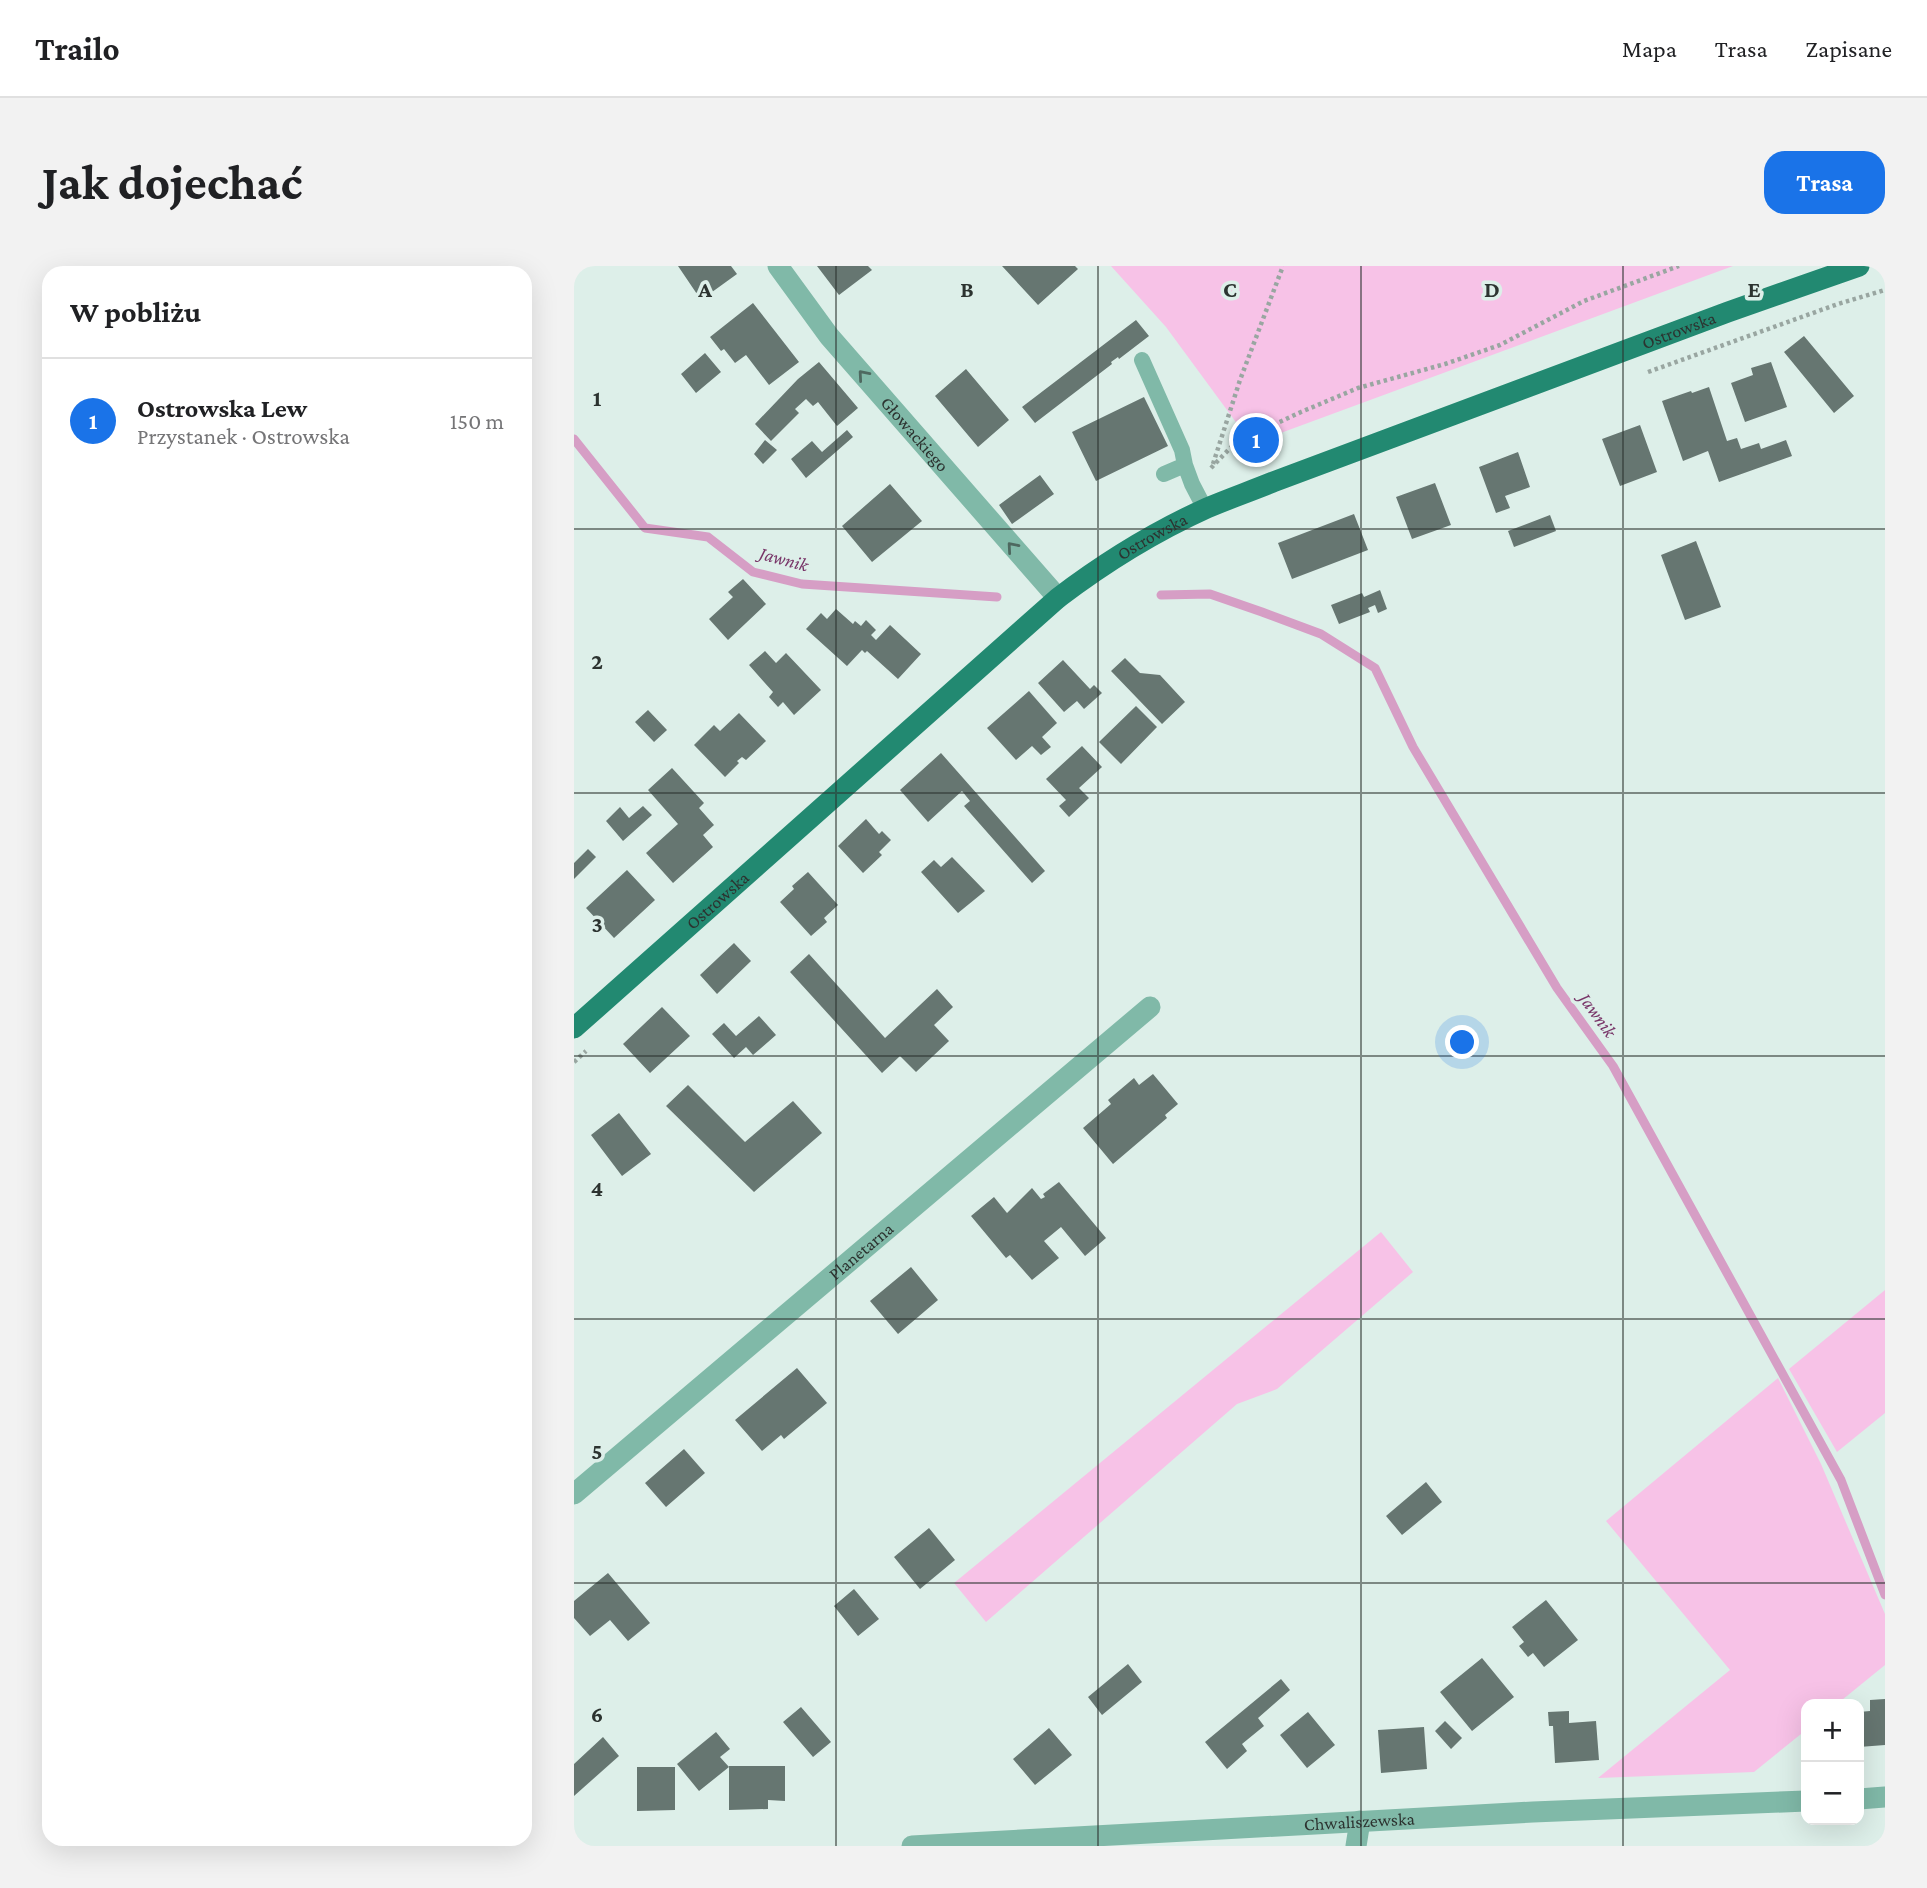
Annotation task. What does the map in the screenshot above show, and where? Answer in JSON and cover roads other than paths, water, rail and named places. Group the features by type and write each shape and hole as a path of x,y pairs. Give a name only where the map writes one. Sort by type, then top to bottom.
{"main road":[{"name":"Ostrowska","path":"574,1028 1058,598 1095,570 1136,545 1205,509 1718,316 1859,266"}],"street":[{"name":"Głowackiego","path":"778,266 829,336 1058,598"},
{"name":"Planetarna","path":"574,1494 1150,1007"},
{"path":"1864,1798 1885,1797"},
{"name":"Chwaliszewska","path":"912,1846 1360,1821 1801,1801"},
{"path":"1356,1846 1360,1821"}],"lane":[{"path":"1142,360 1182,450 1192,484 1205,509"},
{"path":"1164,474 1185,465"}],"waterway":[{"name":"Jawnik","path":"574,439 645,528 708,537 753,572 802,584 997,597"},
{"name":"Jawnik","path":"1161,595 1210,594 1321,634 1375,668 1413,747 1557,988 1613,1066 1841,1480 1885,1595"}],"place":[{"name":"Ostrowska Lew","path":"1256,440"}]}
